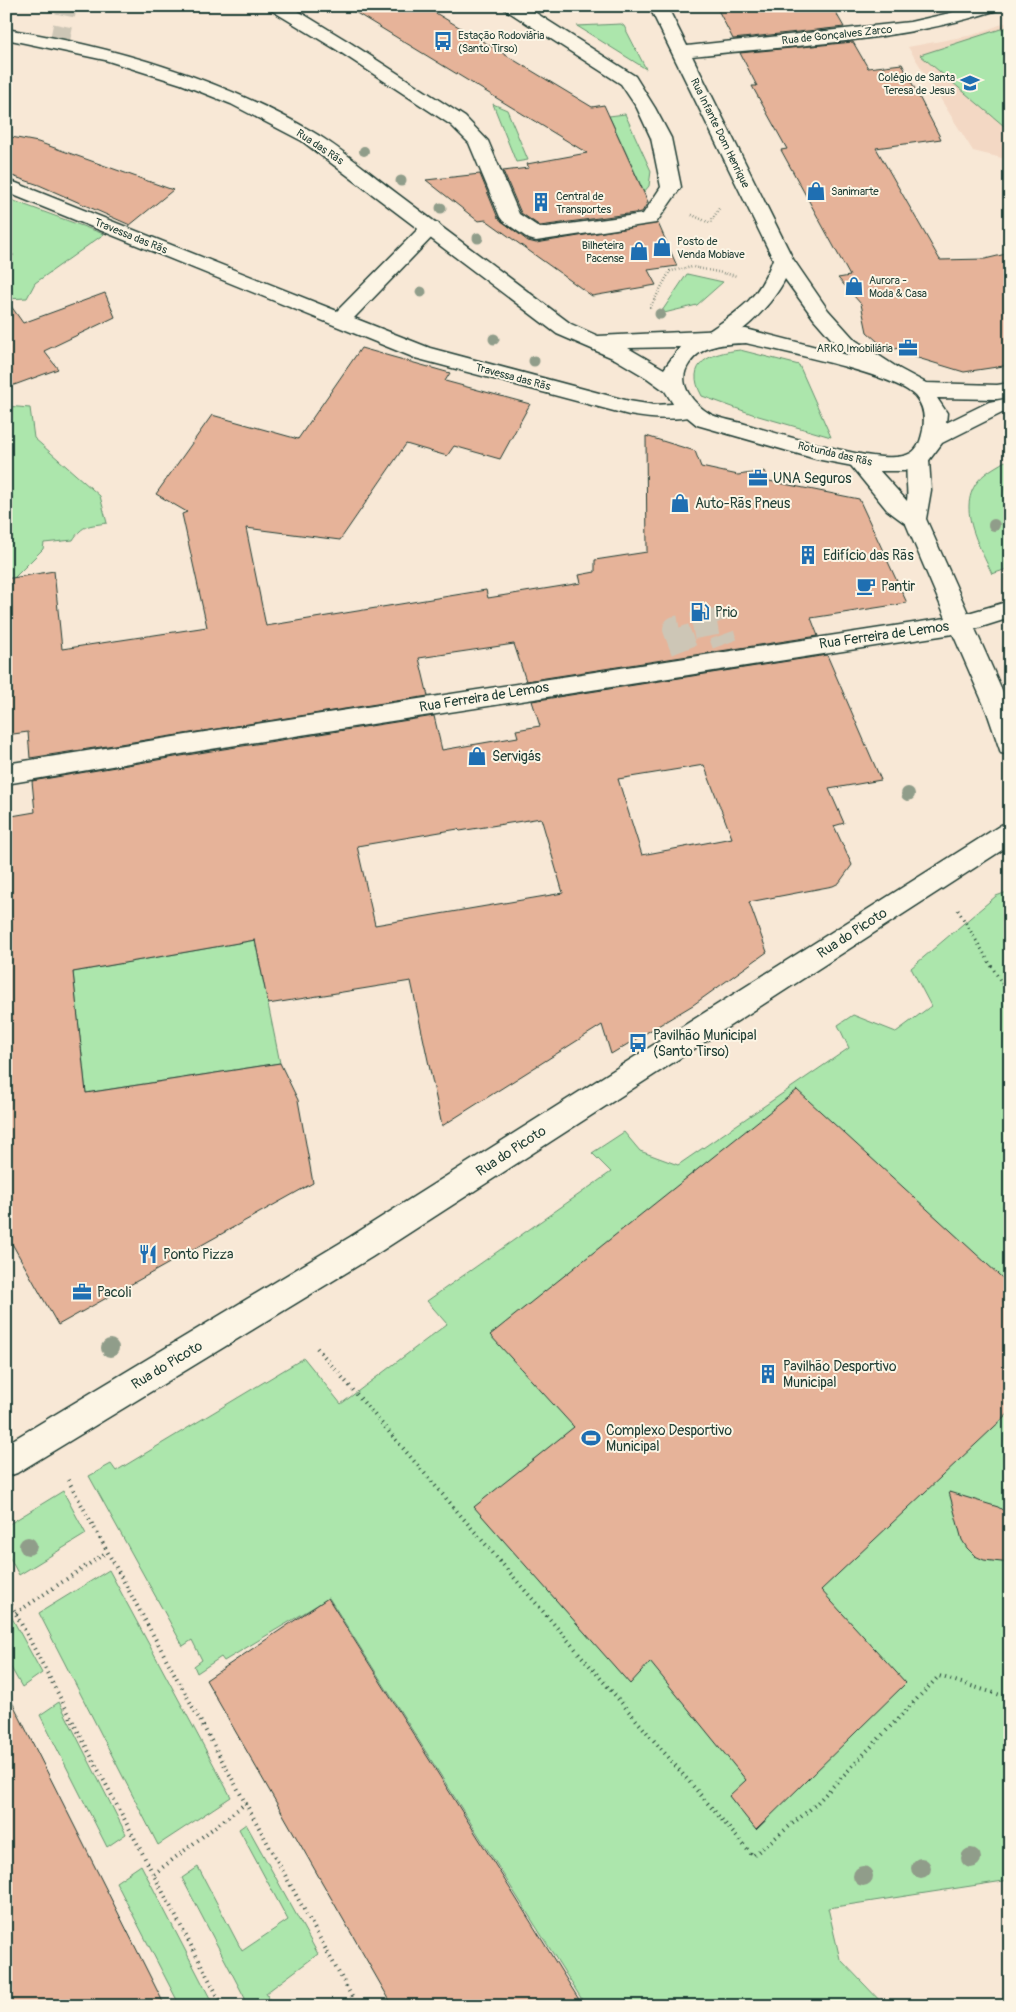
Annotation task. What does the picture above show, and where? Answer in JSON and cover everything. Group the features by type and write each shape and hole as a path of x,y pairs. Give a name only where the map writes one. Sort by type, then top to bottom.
{"street":[{"path":"277,6 343,46 458,121 478,141 510,217 536,235 649,219 671,187 661,138 646,108 628,80 512,6"},
{"name":"Rua Infante Dom Henrique","path":"658,6 783,259 828,323 850,346 890,373"},
{"name":"Rua de Gonçalves Zarco","path":"680,52 910,27 954,18 992,6"},
{"name":"Rua das Rãs","path":"6,34 103,54 164,72 264,112 309,137 564,329 643,365 672,386"},
{"name":"Travessa das Rãs","path":"6,185 423,354 629,408 654,412 690,410"},
{"path":"340,320 431,227"},
{"path":"672,386 673,369 688,351 713,338 747,316 762,302 772,288 783,259"},
{"path":"713,338 746,336 890,373 922,390 997,392 1010,390"},
{"name":"Rua das Rãs","path":"592,341 662,341 713,338"},
{"name":"Rotunda das Rãs","path":"672,386 679,398 690,410 705,420 859,462 889,466 918,460"},
{"path":"915,519 920,490 918,460 930,446 933,438 936,413 922,390"},
{"path":"933,438 997,407 1010,405"},
{"path":"859,462 895,504 915,519 1004,715 1010,746"},
{"name":"Rua Ferreira de Lemos","path":"6,774 727,651 962,624 1010,609"},
{"name":"Rua do Picoto","path":"6,1462 361,1248 1010,832"}],"path":[{"path":"689,213 710,223 724,203"},
{"path":"647,314 669,269 693,267 739,277"},
{"path":"956,907 1010,997"},
{"path":"317,1348 753,1856 814,1806 939,1676 1010,1698"},
{"path":"68,1480 357,2006"},
{"path":"16,1613 107,1552"},
{"path":"6,1595 223,2006"},
{"path":"154,1874 246,1803"}],"shaded area":[{"name":"Colégio de Santa Teresa de Jesus","path":"1010,21 1010,160 973,151 908,47 973,35"}],"green space":[{"path":"621,24 624,26 646,69 577,26"},
{"path":"1010,26 1010,131 920,55"},
{"path":"493,104 507,110 528,160 516,162"},
{"path":"625,114 651,171 649,186 644,192 609,116"},
{"path":"6,198 104,234 35,283 27,298 6,299 6,262 14,255 6,252"},
{"path":"687,274 723,282 697,305 660,314"},
{"path":"740,350 799,365 831,437 755,415 702,396 697,384 696,375 698,367 703,361 711,357"},
{"path":"6,406 30,408 34,438 100,496 107,523 83,528 73,540 44,543 43,549 14,578 6,578"},
{"path":"1005,461 1010,463 1010,568 992,574 980,549 971,522 970,497 975,485 985,474"},
{"name":"Complexo Desportivo Municipal","path":"1010,891 1010,1880 828,1908 840,1959 885,2006 586,2006 329,1598 224,1661 221,1657 197,1673 194,1666 202,1660 192,1640 183,1646 89,1476 111,1464 116,1471 304,1358 341,1404 447,1324 427,1301 611,1172 592,1153 624,1132 640,1151 678,1165 849,1048 838,1025 853,1015 896,1032 931,1006 911,968 996,896"},
{"path":"255,940 280,1063 86,1093 73,972"},
{"path":"63,1491 86,1534 19,1575 6,1551 6,1526"},
{"path":"109,1570 231,1797 158,1845 39,1613"},
{"path":"6,1607 42,1673 22,1687 6,1659"},
{"path":"59,1702 126,1834 107,1847 40,1715"},
{"path":"246,1824 318,1954 266,1993 273,2006 249,2006 182,1878 198,1867 242,1951 288,1920 239,1829"},
{"path":"141,1865 214,2006 180,2006 116,1882"}],"building":[{"path":"345,6 424,6 592,107 604,105 648,202 642,212 540,226 521,213 503,171 529,168 527,164 587,153"},
{"path":"716,6 832,6 844,27 733,39"},
{"path":"853,42 868,68 902,64 941,139 876,148 940,260 985,259 1010,253 1010,365 964,372 908,355 899,348 888,351 867,332 861,304 838,278 850,276 781,150 787,149 752,86 757,86 740,53"},
{"path":"6,136 38,142 173,190 130,225 39,185 6,174"},
{"path":"480,174 498,218 528,241 536,243 658,223 677,266 648,270 656,285 592,296 486,220 478,221 426,180"},
{"path":"105,293 115,317 44,351 58,369 6,388 6,299 23,323"},
{"path":"361,348 450,373 445,381 530,404 500,459 454,446 447,456 406,444 340,540 246,528 266,626 486,590 488,598 581,583 579,575 595,572 595,560 647,552 646,436 695,451 701,467 738,475 765,471 769,481 859,499 907,603 811,618 818,636 526,681 514,644 419,658 428,696 30,758 28,732 6,735 6,579 54,571 62,649 207,627 182,514 187,512 156,494 212,415 298,439"},
{"path":"827,655 881,780 829,789 844,823 834,826 852,865 839,883 833,886 749,902 767,952 693,1005 611,1054 602,1025 442,1126 411,981 268,1004 255,940 73,972 86,1093 280,1063 298,1100 313,1183 58,1325 6,1233 6,817 35,812 32,781 434,716 442,750 518,737 516,730 540,726 532,701","holes":["704,765 732,838 642,855 618,779","541,818 563,893 375,925 357,846 458,829 460,831"]},
{"name":"Pavilhão Desportivo Municipal","path":"797,1090 1010,1285 1010,1412 821,1590 906,1683 756,1830 729,1796 746,1780 650,1662 630,1684 474,1507 574,1427 490,1335"},
{"path":"949,1492 998,1507 1010,1515 1010,1563 984,1560 975,1556 967,1548 962,1540"},
{"path":"328,1598 583,2006 393,2006 206,1680"},
{"path":"6,1690 165,2006 6,2006"}],"tunnel":[{"path":"59,45 67,6"},
{"path":"684,650 676,629 717,622 725,644"}],"place":[{"name":"Estação Rodoviária (Santo Tirso)","path":"443,41"},
{"name":"Colégio de Santa Teresa de Jesus","path":"970,83"},
{"name":"Sanimarte","path":"816,191"},
{"name":"Central de Transportes","path":"541,202"},
{"name":"Posto de Venda Mobiave","path":"662,247"},
{"name":"Bilheteira Pacense","path":"639,251"},
{"name":"Aurora - Moda & Casa","path":"854,286"},
{"name":"ARKO Imobiliária","path":"908,348"},
{"name":"UNA Seguros","path":"758,478"},
{"name":"Auto-Rãs Pneus","path":"680,503"},
{"name":"Edifício das Rãs","path":"808,555"},
{"name":"Pantir","path":"866,586"},
{"name":"Prio","path":"700,612"},
{"name":"Servigás","path":"477,756"},
{"name":"Pavilhão Municipal (Santo Tirso)","path":"638,1043"},
{"name":"Ponto Pizza","path":"148,1254"},
{"name":"Pacoli","path":"82,1292"},
{"name":"Pavilhão Desportivo Municipal","path":"768,1374"},
{"name":"Complexo Desportivo Municipal","path":"591,1438"}]}
